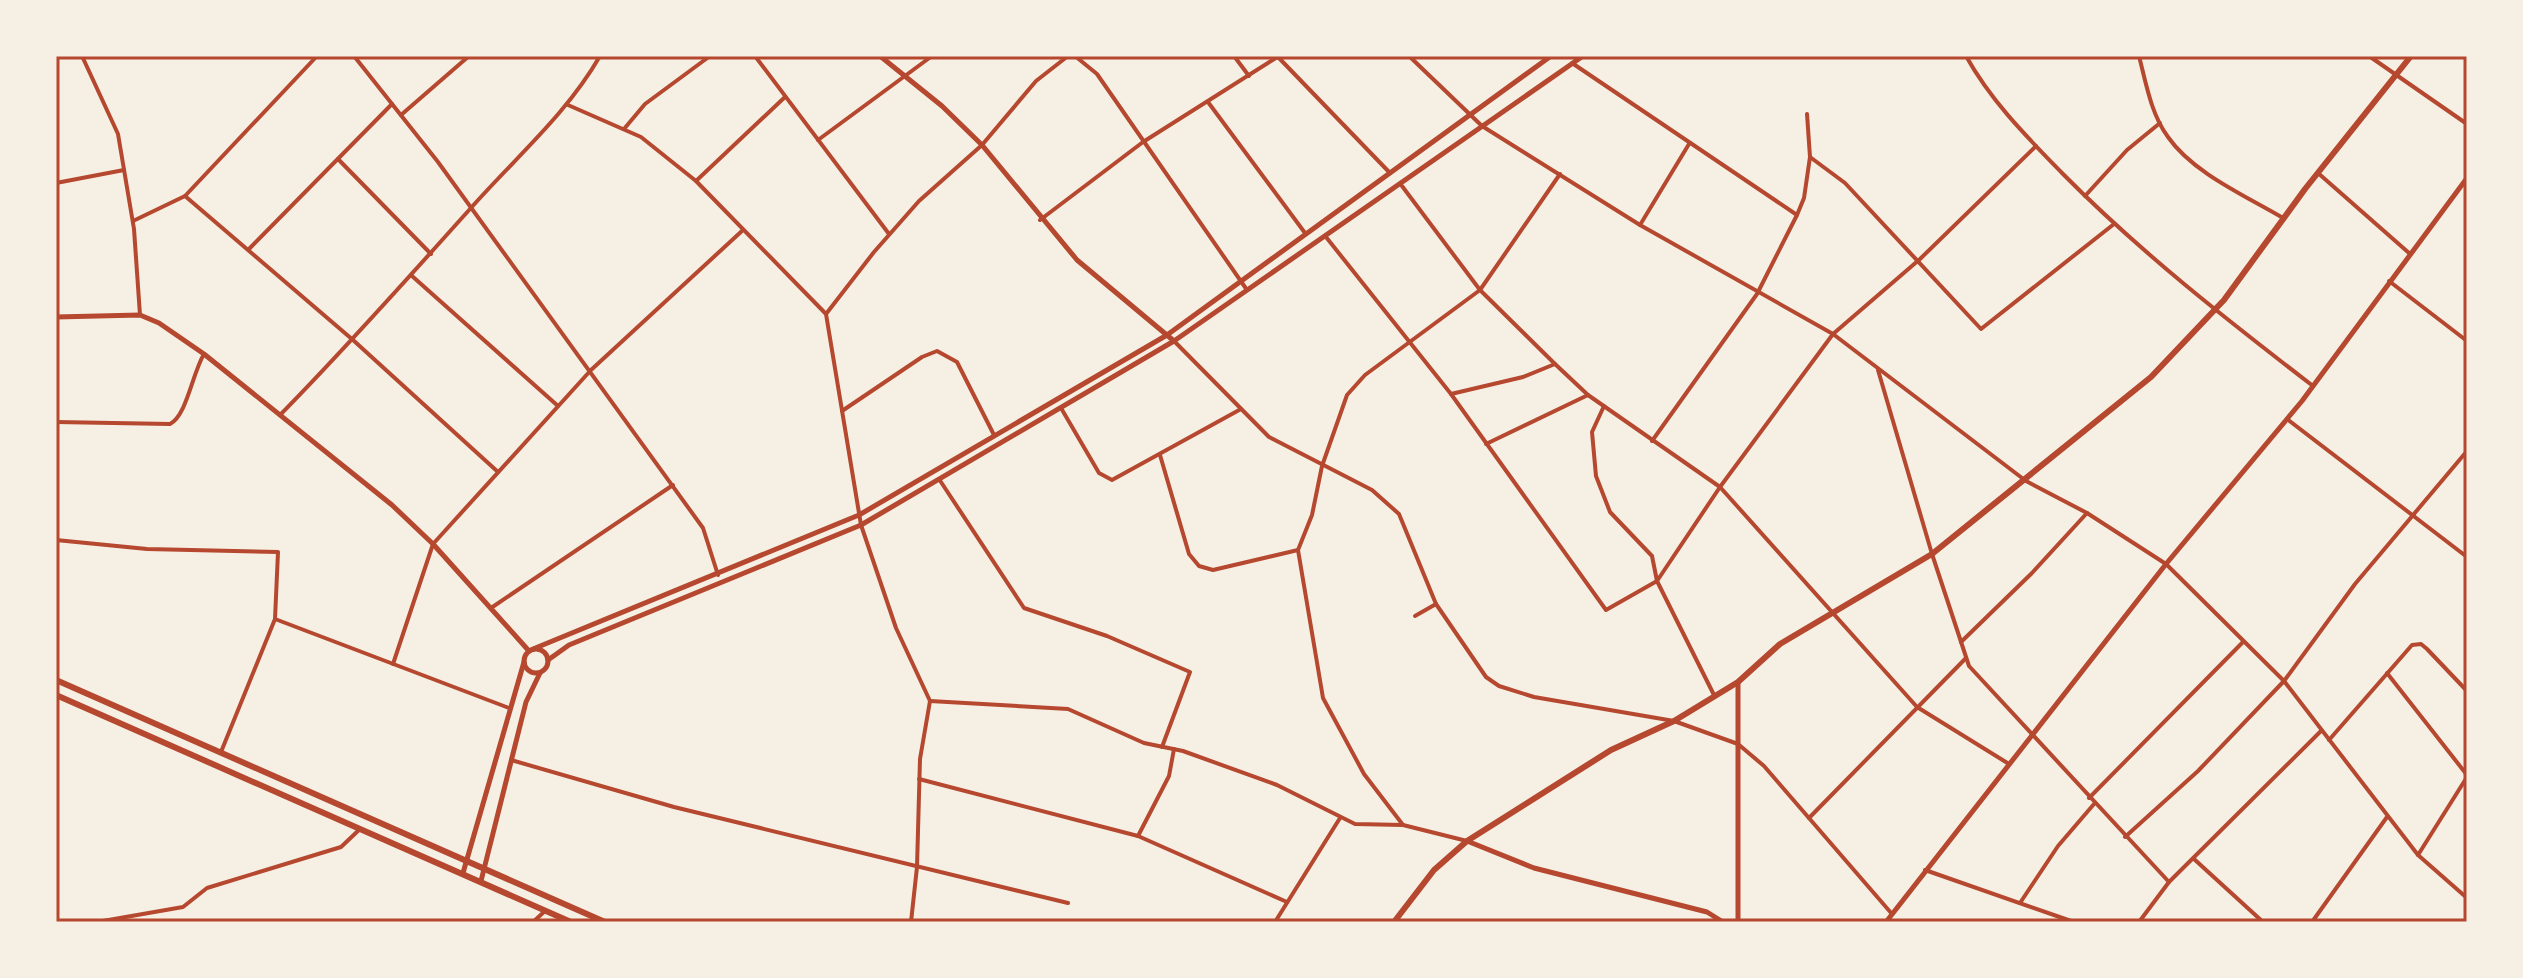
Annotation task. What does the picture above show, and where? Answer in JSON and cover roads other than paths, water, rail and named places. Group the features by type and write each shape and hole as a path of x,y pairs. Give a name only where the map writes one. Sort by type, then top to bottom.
{"main road":[{"path":"1394,922 1434,870 1467,841 1611,750 1674,721 1738,682 1780,644 1932,554 2151,377 2214,310 2411,56"},
{"path":"56,680 605,922"},
{"path":"56,695 362,827 571,922"}],"street":[{"path":"82,56 118,134 133,221 140,315"},
{"path":"133,221 185,196 317,56"},
{"path":"354,56 471,207 673,485 703,528 718,575"},
{"path":"401,115 469,56"},
{"path":"280,415 353,340 471,207 568,105 600,56"},
{"path":"623,129 645,104 710,56"},
{"path":"755,56 889,234"},
{"path":"880,56 982,145 1040,220 1105,285 1174,341 1269,437 1372,490 1399,514 1436,604 1486,677 1499,686 1565,704 1674,721 1738,744 1764,766 1892,914"},
{"path":"818,140 932,56"},
{"path":"826,314 889,234 940,179 982,145 1036,81 1068,56"},
{"path":"1075,56 1097,74 1247,290"},
{"path":"1234,56 1249,76"},
{"path":"1040,220 1143,142 1279,56 1390,173"},
{"path":"1409,56 1482,126 1640,225 1757,294 1833,334 2026,481 2087,513 2166,564 2284,681 2418,855 2467,898"},
{"path":"463,873 509,708 531,650 859,515 1167,335 1551,56"},
{"path":"548,660 569,645 861,525 1174,341 1402,186 1583,56"},
{"path":"1966,56 1986,92 2114,224 2214,310 2313,386"},
{"path":"2139,56 2168,139 2195,163 2283,218"},
{"path":"2369,56 2467,124"},
{"path":"1572,63 1797,215"},
{"path":"696,181 785,97"},
{"path":"1208,102 1305,233"},
{"path":"249,249 392,104"},
{"path":"568,105 641,137 696,181 826,314 861,525 896,628 930,701 919,779 917,867 911,922"},
{"path":"1652,441 1757,294 1797,215 1804,198 1810,157 1807,114"},
{"path":"2085,196 2127,150 2160,123"},
{"path":"1640,225 1689,144"},
{"path":"1326,237 1451,394 1606,610 1657,581 1720,487 1833,334 1920,259 2036,146"},
{"path":"1810,157 1845,183 1920,259 1981,329 2114,224"},
{"path":"338,159 431,254"},
{"path":"56,183 124,170"},
{"path":"2318,173 2409,253"},
{"path":"1403,825 1364,774 1323,698 1298,550 1312,515 1322,466 1342,402 1365,375 1480,290 1560,174"},
{"path":"1886,922 2166,564 2313,386 2467,178"},
{"path":"1402,186 1480,290 1555,364 1588,395 1720,487 1917,707 2009,764"},
{"path":"185,196 353,340 498,472"},
{"path":"393,664 433,544 591,370 743,230"},
{"path":"412,276 558,406"},
{"path":"2389,281 2467,341"},
{"path":"56,317 140,315 159,323 204,354 392,505 433,544 531,650 545,652 547,667 540,673 526,702 481,881"},
{"path":"842,411 922,357 937,351 957,362 994,435"},
{"path":"56,422 170,424 182,414 193,372 204,354"},
{"path":"1451,394 1523,377 1555,364"},
{"path":"1878,368 1932,554 1969,666 2169,882"},
{"path":"1486,444 1588,395"},
{"path":"1604,406 1592,432 1596,476 1610,512 1652,556 1657,581 1715,696"},
{"path":"1061,408 1105,478 1112,480 1241,408"},
{"path":"2287,419 2467,557"},
{"path":"2125,837 2198,771 2284,681 2355,584 2467,451"},
{"path":"1160,455 1189,554 1199,566 1213,570 1298,550"},
{"path":"939,479 1024,608 1107,636 1190,672 1162,747"},
{"path":"491,608 673,485"},
{"path":"1961,642 2032,573 2087,513"},
{"path":"56,540 147,549 278,552 275,619 221,752"},
{"path":"1415,616 1436,604"},
{"path":"275,619 509,708"},
{"path":"2089,798 2243,642"},
{"path":"2328,740 2412,645 2421,644 2467,691"},
{"path":"1809,818 1966,658"},
{"path":"524,662 529,672 540,673"},
{"path":"2387,673 2467,776 2418,855"},
{"path":"1738,682 1738,922"},
{"path":"930,701 1068,709 1144,743 1174,749 1277,785 1355,824 1403,825 1467,841 1534,868 1707,912 1723,922"},
{"path":"2139,922 2169,882 2321,731"},
{"path":"1138,836 1169,776 1174,749"},
{"path":"511,760 674,807 1068,903"},
{"path":"919,779 1138,836 1287,902"},
{"path":"2020,903 2058,846 2094,804"},
{"path":"2312,922 2387,817"},
{"path":"1275,922 1340,818"},
{"path":"97,922 183,907 207,888 319,857 341,847 362,827"},
{"path":"2193,858 2263,922"},
{"path":"1924,870 2074,922"},
{"path":"533,922 545,911"}]}
